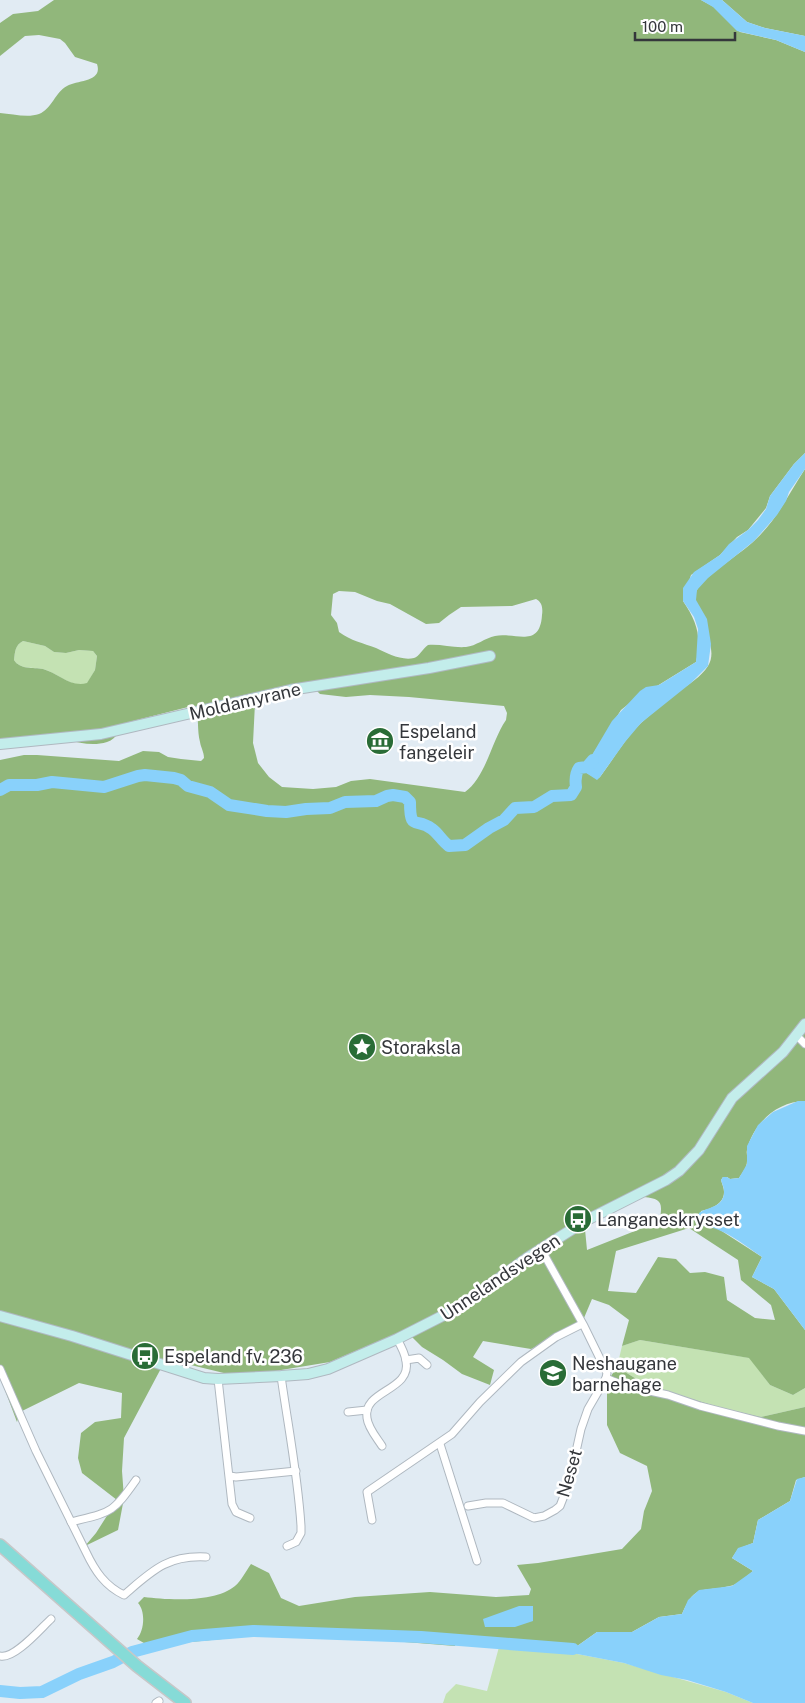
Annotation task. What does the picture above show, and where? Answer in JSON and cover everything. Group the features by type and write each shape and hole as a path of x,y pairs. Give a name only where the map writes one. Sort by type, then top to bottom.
{"main road":[{"name":"Moldamyrane","path":"0,744 101,734 290,690 490,656"},
{"name":"Unnelandsvegen","path":"0,1316 72,1336 192,1375 218,1379 308,1374 328,1369 397,1339 460,1307 541,1249 585,1221 666,1180 699,1150 732,1098 783,1052 805,1024"},
{"path":"0,1545 137,1666 185,1703"}],"street":[{"path":"796,1035 805,1044"},
{"path":"541,1249 602,1362 607,1374 606,1378 622,1385 668,1395 700,1406 785,1428 805,1431"},
{"path":"372,1520 367,1492 452,1434 480,1402 516,1366 556,1337 582,1324"},
{"path":"382,1446 368,1422 367,1410 372,1400 401,1380 406,1369 406,1360 397,1339"},
{"path":"406,1360 419,1358 427,1365"},
{"path":"0,1369 36,1450 94,1568 109,1586 124,1595 161,1564 181,1558 206,1557"},
{"path":"282,1376 286,1415 296,1471 301,1533 296,1542 286,1546"},
{"name":"Neset","path":"468,1506 503,1503 534,1518 544,1516 560,1506 569,1483 581,1429 588,1409 606,1378"},
{"path":"218,1379 222,1428 230,1476 230,1496 234,1509 240,1515 250,1518"},
{"path":"348,1412 367,1410"},
{"path":"440,1444 478,1561"},
{"path":"230,1476 296,1471"},
{"path":"71,1522 104,1514 112,1510 136,1480"},
{"path":"0,1656 7,1656 17,1650 51,1619"}],"green space":[{"path":"54,0 701,0 714,7 740,32 776,40 805,52 805,453 794,464 770,496 766,508 748,530 737,537 720,555 691,575 683,601 692,616 697,630 698,653 696,662 621,710 593,754 580,769 597,779 600,777 636,728 698,677 708,666 711,648 697,606 695,597 697,590 708,577 749,546 763,532 805,469 805,1101 785,1105 761,1123 750,1140 747,1151 747,1164 744,1170 739,1178 730,1179 723,1177 721,1180 724,1192 722,1200 713,1207 701,1211 699,1225 717,1228 762,1257 752,1277 774,1289 805,1330 805,1388 793,1395 770,1385 749,1358 640,1340 622,1346 629,1320 609,1305 592,1299 581,1325 531,1349 483,1341 473,1357 494,1370 490,1385 462,1374 422,1347 405,1330 330,1362 275,1371 228,1374 166,1359 124,1438 122,1471 124,1498 118,1530 85,1546 96,1533 117,1500 82,1473 78,1458 81,1433 95,1422 121,1418 122,1393 79,1383 20,1412 17,1422 0,1377 0,760 24,755 37,755 119,761 143,751 159,752 168,757 181,759 201,761 204,758 199,738 196,707 192,706 129,722 111,740 99,744 82,743 42,735 0,740 0,113 25,116 39,114 67,86 88,80 98,70 97,64 75,57 60,39 39,35 25,36 0,56 0,23 13,14 38,11","holes":["339,591 355,592 390,604 426,624 439,623 461,607 512,606 536,599 541,604 542,612 540,626 532,636 495,636 466,647 428,645 416,657 409,659 394,656 353,640 339,632 337,623 331,615 333,594","23,641 45,646 54,652 93,651 97,656 95,670 87,683 81,684 70,682 43,669 23,667 14,660 18,645","313,687 320,694 346,697 370,695 409,697 504,706 507,713 506,720 484,768 465,792 370,779 351,781 336,787 313,789 282,787 269,777 258,763 253,743 255,703","643,1194 644,1197 659,1202 661,1208 660,1218 650,1225 587,1250 584,1219","689,1228 738,1260 741,1280 771,1305 775,1320 755,1318 727,1300 724,1277 705,1272 690,1273 676,1259 658,1257 636,1293 608,1291 616,1251"]},
{"path":"722,0 805,0 805,36 765,28 747,22"},
{"path":"23,641 45,646 54,652 93,651 97,656 95,670 87,684 81,685 70,682 43,669 27,668 14,660 17,647"},
{"path":"640,1340 750,1358 770,1385 793,1395 805,1388 805,1407 761,1417 722,1408 646,1385 617,1367 622,1346"},
{"path":"617,1367 646,1385 722,1408 761,1417 805,1407 805,1477 796,1480 790,1501 758,1520 753,1543 738,1549 732,1558 753,1571 736,1584 696,1593 691,1597 682,1614 659,1617 632,1632 597,1632 573,1649 572,1653 494,1638 457,1637 455,1646 367,1639 264,1635 149,1646 137,1639 143,1621 141,1607 138,1603 144,1597 191,1599 216,1595 235,1586 251,1564 269,1573 281,1598 299,1606 355,1597 430,1592 496,1597 529,1595 531,1589 517,1565 622,1549 641,1529 644,1511 652,1491 647,1466 620,1453 607,1425 607,1382"},
{"path":"499,1647 572,1653 624,1663 726,1692 753,1703 443,1703 446,1694 456,1684 487,1691"}],"water":[{"path":"701,0 722,0 747,22 765,28 805,36 805,52 776,40 737,31 713,7"},
{"path":"805,453 805,469 789,492 786,501 777,515 754,541 708,578 697,590 696,600 707,619 711,644 708,666 691,683 641,723 597,780 580,769 578,766 585,765 589,760 612,721 640,691 646,687 659,685 696,662 698,629 694,617 683,601 683,588 694,572 720,555 729,544 758,520 766,509 770,496 794,464"},
{"path":"798,1101 805,1101 805,1330 774,1289 752,1277 762,1257 725,1233 699,1225 697,1222 699,1213 715,1206 722,1200 724,1191 721,1180 723,1177 730,1179 739,1178 747,1164 747,1146 758,1125 773,1112"},
{"path":"805,1477 805,1703 753,1703 726,1692 687,1680 661,1675 624,1663 572,1653 573,1649 597,1632 632,1632 659,1617 682,1614 688,1600 699,1590 732,1586 753,1571 732,1558 738,1548 753,1543 758,1520 790,1501 797,1479"},
{"path":"519,1606 533,1606 533,1621 515,1627 485,1627 483,1619"}],"waterway":[{"path":"0,790 9,785 37,785 52,782 104,787 145,775 181,780 188,786 210,792 229,805 286,812 330,808 345,802 376,801 393,795 405,797 410,802 413,821 432,829 449,846 465,845 504,820 515,808 534,807 552,796 571,795 576,787 576,777 579,768 587,767 593,760"},
{"path":"0,1691 20,1693 42,1692 132,1652 192,1636 253,1631 421,1637 573,1649"}],"place":[{"name":"Espeland fangeleir","path":"380,741"},
{"name":"Storaksla","path":"362,1047"},
{"name":"Langaneskrysset","path":"578,1219"},
{"name":"Espeland fv. 236","path":"145,1356"},
{"name":"Neshaugane barnehage","path":"553,1373"}]}
